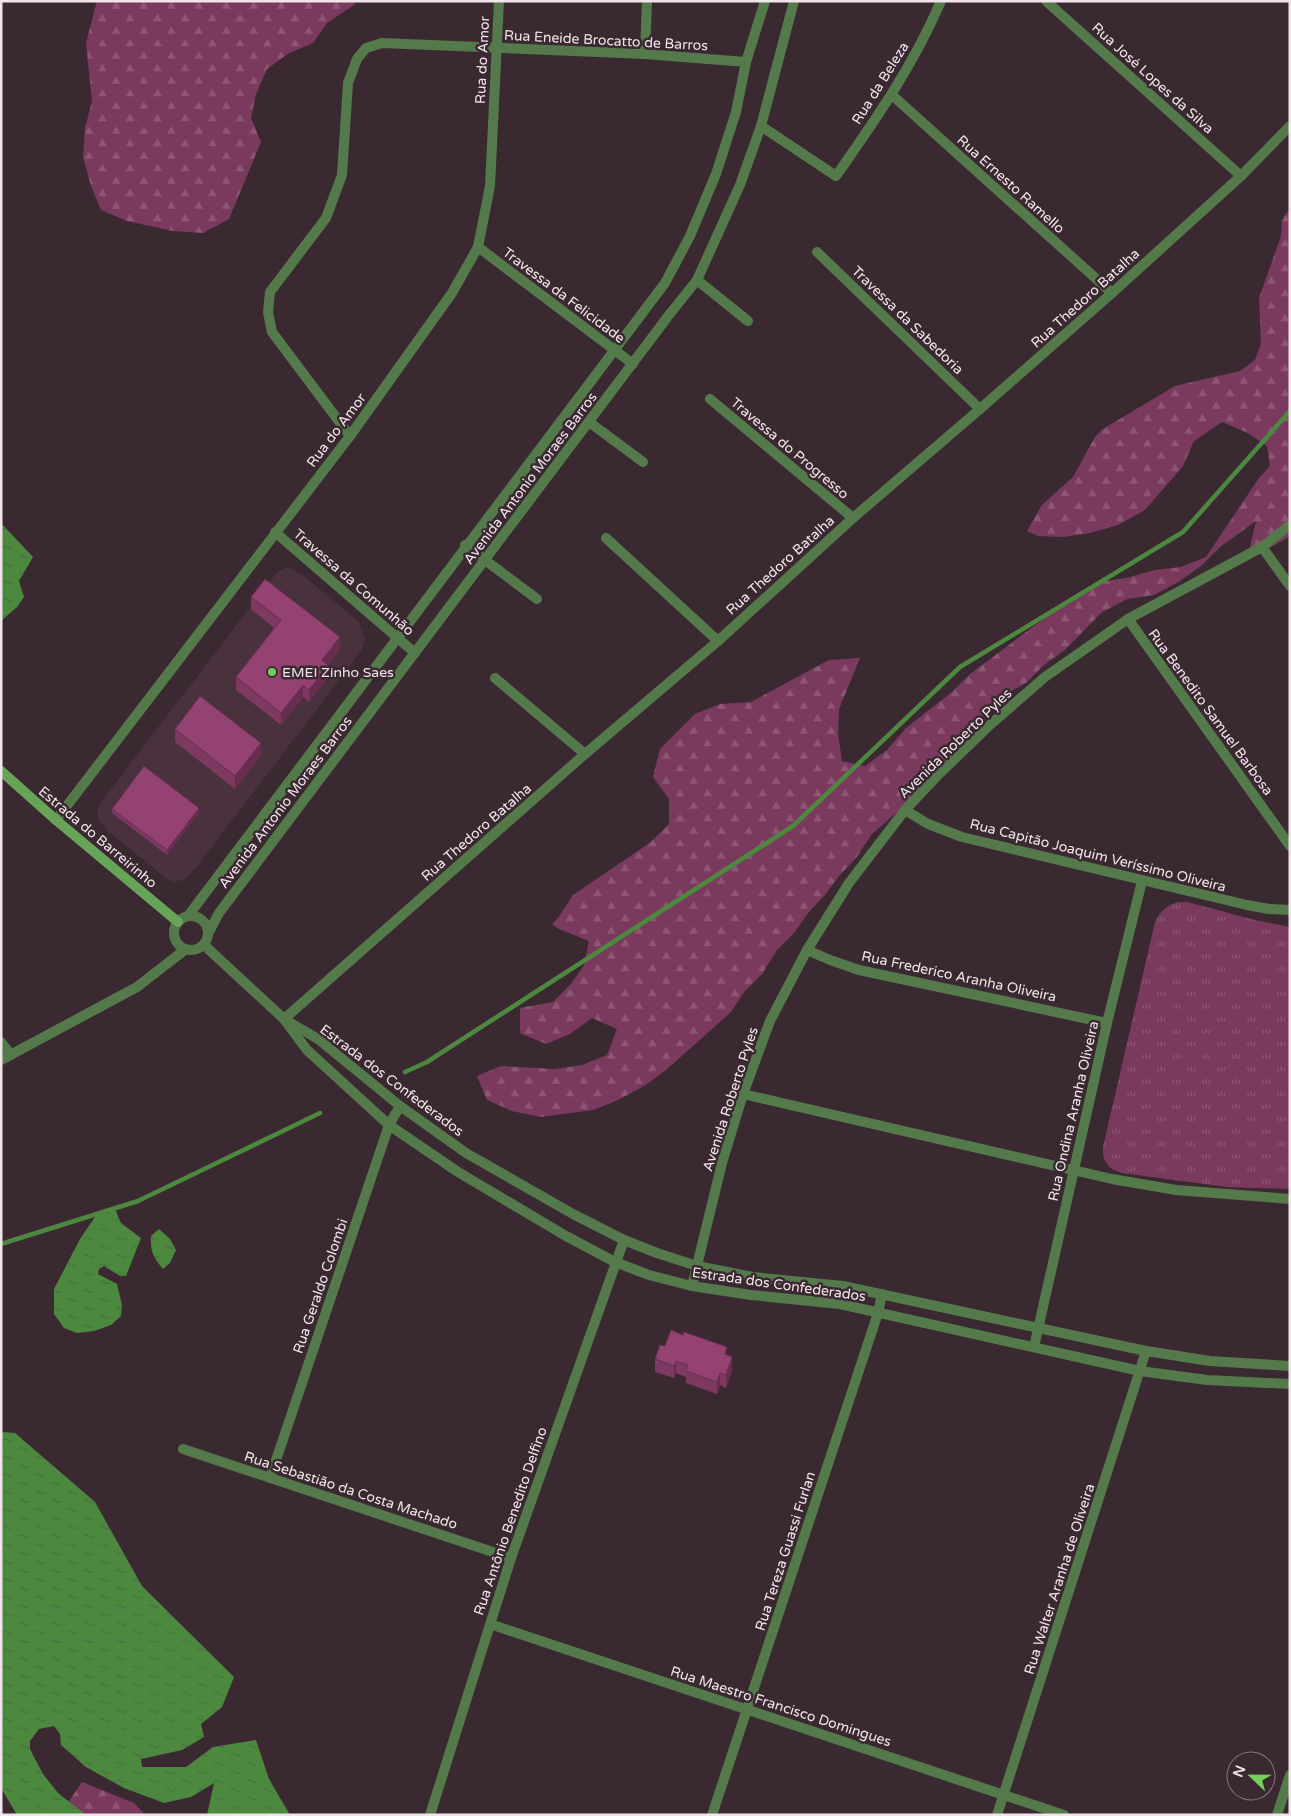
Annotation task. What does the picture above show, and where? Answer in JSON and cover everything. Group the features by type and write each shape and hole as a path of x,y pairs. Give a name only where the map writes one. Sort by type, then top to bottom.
{"main road":[{"name":"Estrada do Barreirinho","path":"1,771 56,820 178,922"}],"street":[{"name":"Rua do Amor","path":"56,820 350,436 452,293 478,247 490,186 499,1"},
{"path":"645,54 646,1"},
{"name":"Avenida Antonio Moraes Barros","path":"188,916 465,545 664,283 690,236 716,174 736,112 746,62 765,1"},
{"name":"Avenida Antonio Moraes Barros","path":"208,932 218,913 634,364 669,314 697,280 740,185 760,126 794,1"},
{"name":"Rua da Beleza","path":"760,126 836,176 892,96 930,27 941,1"},
{"name":"Rua José Lopes da Silva","path":"1046,1 1241,176"},
{"name":"Rua Eneide Brocatto de Barros","path":"350,436 272,332 268,312 270,292 326,218 342,175 348,83 357,59 366,48 382,43 645,54 746,62"},
{"name":"Rua Ernesto Ramello","path":"892,96 1112,293"},
{"name":"Rua Thedoro Batalha","path":"284,1019 585,754 718,640 853,518 1112,293 1241,176 1290,126"},
{"name":"Travessa da Felicidade","path":"478,247 634,364"},
{"name":"Travessa da Sabedoria","path":"817,252 980,409"},
{"path":"697,280 748,321"},
{"name":"Travessa do Progresso","path":"710,399 853,518"},
{"path":"589,422 643,462"},
{"name":"Avenida Roberto Pyles","path":"692,1286 722,1163 743,1094 770,1021 807,950 850,883 905,810 991,724 1045,677 1128,619 1262,547 1290,525"},
{"name":"Travessa da Comunhão","path":"275,532 415,653"},
{"path":"606,538 718,640"},
{"path":"465,545 536,599"},
{"path":"1262,547 1290,586"},
{"name":"Rua Benedito Samuel Barbosa","path":"1128,619 1290,846"},
{"path":"495,678 585,754"},
{"name":"Rua Capitão Joaquim Veríssimo Oliveira","path":"905,810 928,824 962,837 1247,905 1290,910"},
{"name":"Rua Ondina Aranha Oliveira","path":"1034,1347 1107,1023 1142,881"},
{"path":"1,1042 6,1057 137,987 186,949 196,949 204,945 207,939 207,925 199,917 188,916 178,922 174,932 175,938 186,949"},
{"name":"Estrada dos Confederados","path":"204,945 284,1019 308,1050 389,1125 458,1172 566,1236 616,1262 649,1275 692,1286 751,1295 840,1304 1140,1371 1207,1380 1290,1384"},
{"name":"Rua Frederico Aranha Oliveira","path":"807,950 859,970 1107,1023"},
{"name":"Estrada dos Confederados","path":"284,1019 318,1039 400,1106 466,1153 573,1214 624,1240 657,1253 697,1266 754,1276 843,1286 1146,1351 1210,1361 1290,1366"},
{"path":"743,1094 1112,1179 1176,1190 1290,1199"},
{"name":"Rua Geraldo Colombi","path":"270,1478 389,1125 400,1106"},
{"name":"Rua Antônio Benedito Delfino","path":"430,1815 511,1558 624,1240"},
{"name":"Rua Tereza Guassi Furlan","path":"712,1815 878,1312 882,1294"},
{"name":"Rua Walter Aranha de Oliveira","path":"997,1815 1146,1351"},
{"name":"Rua Sebastião da Costa Machado","path":"183,1449 511,1558"},
{"name":"Rua Maestro Francisco Domingues","path":"490,1624 1064,1815"},
{"path":"1276,1815 1290,1775"}],"shaded area":[{"path":"288,567 304,576 359,622 365,639 362,650 198,865 185,879 174,882 167,879 108,831 98,820 97,812 100,803 278,571"}],"green space":[{"path":"97,1 356,1 354,5 327,23 313,43 289,53 267,69 256,94 251,118 261,142 229,219 203,233 173,231 127,221 101,210 91,186 83,157 85,128 92,101 86,43"},
{"path":"1290,211 1290,536 1275,545 1248,556 1256,521 1220,547 1202,565 1180,581 1154,595 1127,599 1101,613 1066,649 1044,665 1026,683 1000,697 963,737 950,756 932,774 919,793 872,834 856,858 808,913 795,932 777,950 762,974 744,992 731,1012 666,1070 644,1086 618,1100 593,1110 540,1117 512,1111 487,1100 477,1076 501,1066 555,1069 582,1065 607,1055 617,1029 592,1018 570,1034 546,1044 520,1033 520,1008 553,1002 571,984 584,965 589,941 559,929 552,924 573,895 651,842 669,824 669,799 653,777 660,749 695,714 720,704 751,702 829,660 860,658 839,709 838,734 842,761 865,766 887,750 906,728 952,692 970,674 1065,603 1099,582 1126,578 1155,570 1181,567 1206,557 1259,478 1270,466 1267,446 1248,433 1222,422 1194,441 1183,466 1145,510 1118,525 1090,533 1063,537 1038,536 1027,531 1042,505 1073,477 1095,437 1103,429 1175,386 1240,371 1255,360 1261,344 1259,298 1281,236 1282,221 1287,212"},
{"path":"1179,902 1187,902 1290,927 1290,1189 1227,1187 1122,1173 1110,1167 1105,1160 1103,1147 1155,922 1164,909"},
{"path":"82,1782 134,1803 145,1815 79,1815 69,1801"}],"water":[{"path":"1,523 33,557 19,581 24,597 17,607 1,621"},
{"path":"115,1209 121,1223 141,1238 126,1276 120,1276 104,1266 99,1269 98,1274 117,1284 122,1305 121,1316 111,1325 94,1331 77,1333 64,1328 54,1314 54,1289 80,1239 97,1214"},
{"path":"159,1229 170,1239 176,1250 170,1263 163,1269 155,1257 151,1246 151,1236"},
{"path":"1,1432 15,1433 95,1502 142,1586 234,1677 222,1707 201,1724 204,1737 182,1750 141,1759 142,1767 186,1767 213,1747 256,1740 269,1779 290,1815 207,1815 214,1783 191,1797 164,1803 124,1788 86,1767 61,1745 60,1734 54,1726 39,1729 30,1741 30,1749 43,1774 58,1793 86,1815 17,1815 1,1788"}],"building":[{"path":"265,579 340,637 322,660 328,665 309,690 303,685 281,713 236,677 281,620 251,597"},
{"path":"200,696 261,743 235,776 175,729"},
{"path":"144,766 199,808 167,850 112,809"},
{"path":"671,1330 683,1335 684,1332 727,1347 725,1354 732,1357 726,1375 720,1373 717,1382 686,1371 688,1365 676,1361 674,1366 655,1359 660,1345 665,1346"}],"waterway":[{"path":"405,1072 427,1062 793,826 960,667 1183,532 1290,411"},
{"path":"1,1244 138,1201 320,1113"}],"place":[{"name":"EMEI Zinho Saes","path":"272,672"}]}
